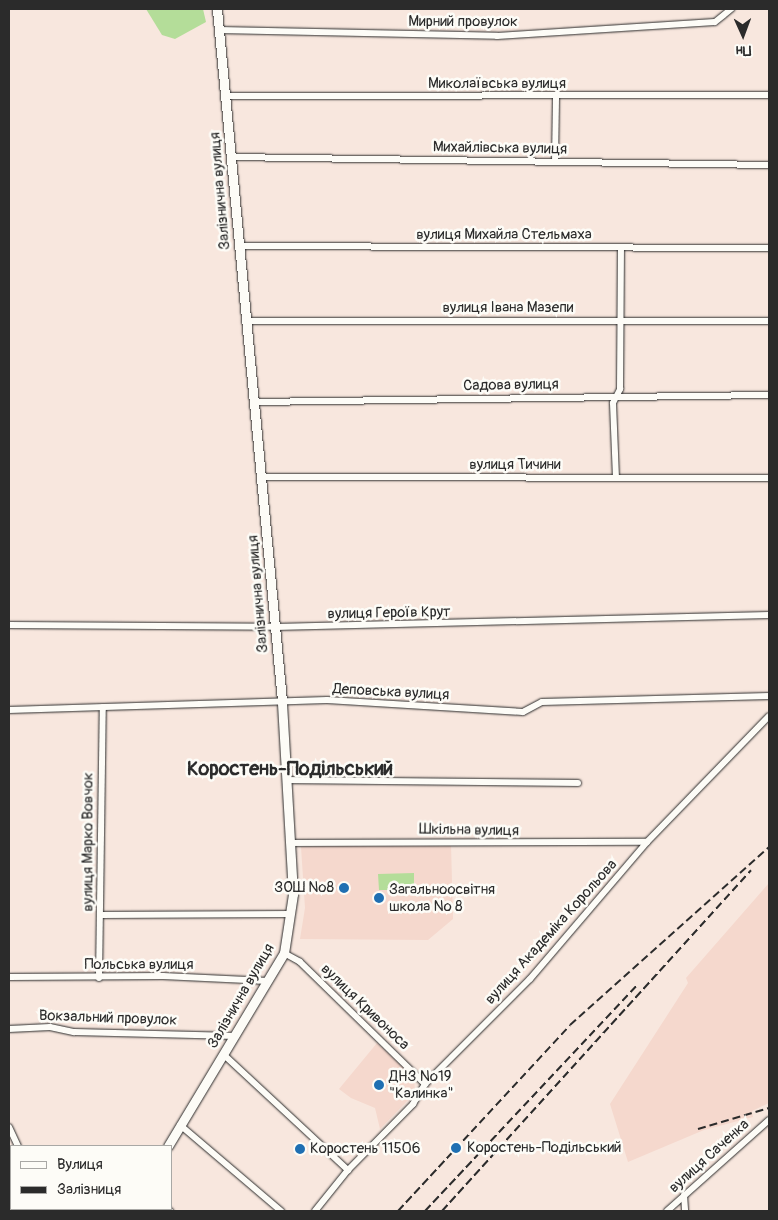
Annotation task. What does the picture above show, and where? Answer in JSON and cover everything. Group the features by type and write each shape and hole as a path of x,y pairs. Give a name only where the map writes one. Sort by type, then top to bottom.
{"street":[{"name":"Залізнична вулиця","path":"169,1145 223,1054 236,1036 284,953 291,914 290,843 282,701 217,9"},
{"name":"Мирний провулок","path":"219,30 497,36 714,22 731,9"},
{"name":"Миколаївська вулиця","path":"225,96 556,97 769,95"},
{"path":"555,162 556,97"},
{"name":"Михайлівська вулиця","path":"231,157 769,164"},
{"name":"вулиця Михайла Стельмаха","path":"239,246 621,249 769,248"},
{"path":"616,478 614,403 618,396 621,249"},
{"name":"вулиця Івана Мазепи","path":"246,321 769,320"},
{"name":"Садова вулиця","path":"254,402 769,395"},
{"name":"вулиця Тичини","path":"261,478 769,478"},
{"name":"вулиця Героїв Крут","path":"9,625 275,627 769,615"},
{"name":"Деповська вулиця","path":"9,710 327,700 522,712 542,702 769,696"},
{"name":"вулиця Марко Вовчок","path":"99,978 103,707"},
{"name":"вулиця Академіка Корольова","path":"315,1211 348,1170 413,1104 425,1084 530,979 647,842 769,716"},
{"path":"287,780 578,782"},
{"name":"Шкільна вулиця","path":"290,843 647,842"},
{"path":"100,915 291,914"},
{"name":"вулиця Кривоноса","path":"284,953 300,962 425,1084"},
{"name":"Польська вулиця","path":"9,977 99,978 173,976 268,981"},
{"name":"Вокзальний провулок","path":"9,1029 50,1027 74,1032 236,1036"},
{"path":"223,1054 348,1170"},
{"name":"вулиця Саченка","path":"667,1211 769,1120"},
{"path":"180,1125 280,1211"},
{"path":"9,1127 18,1145"},
{"path":"684,1195 685,1211"}],"shaded area":[{"name":"Загальноосвітня школа № 8","path":"393,843 451,844 453,919 428,940 300,939 305,908 301,847"},
{"path":"769,883 769,1103 752,1111 753,1117 704,1130 628,1162 610,1104 688,983 686,978"},
{"name":"ДНЗ №19 \"Калинка\"","path":"377,1043 414,1077 415,1093 380,1129 375,1108 351,1098 339,1089"}],"green space":[{"path":"146,9 203,9 206,22 175,39 162,35"},
{"path":"414,873 414,890 379,890 378,874"}],"railway":[{"path":"398,1211 570,1025 769,847"},
{"path":"442,1211 751,870"},
{"path":"425,1211 637,985"},
{"path":"698,1129 769,1108"}],"place":[{"name":"ЗОШ №8","path":"344,888"},
{"name":"Загальноосвітня школа № 8","path":"379,898"},
{"name":"ДНЗ №19 \"Калинка\"","path":"379,1085"},
{"name":"Коростень-Подільський","path":"456,1148"},
{"name":"Коростень 11506","path":"300,1149"}],"district":[{"name":"Коростень-Подільський","path":"290,768"}]}
